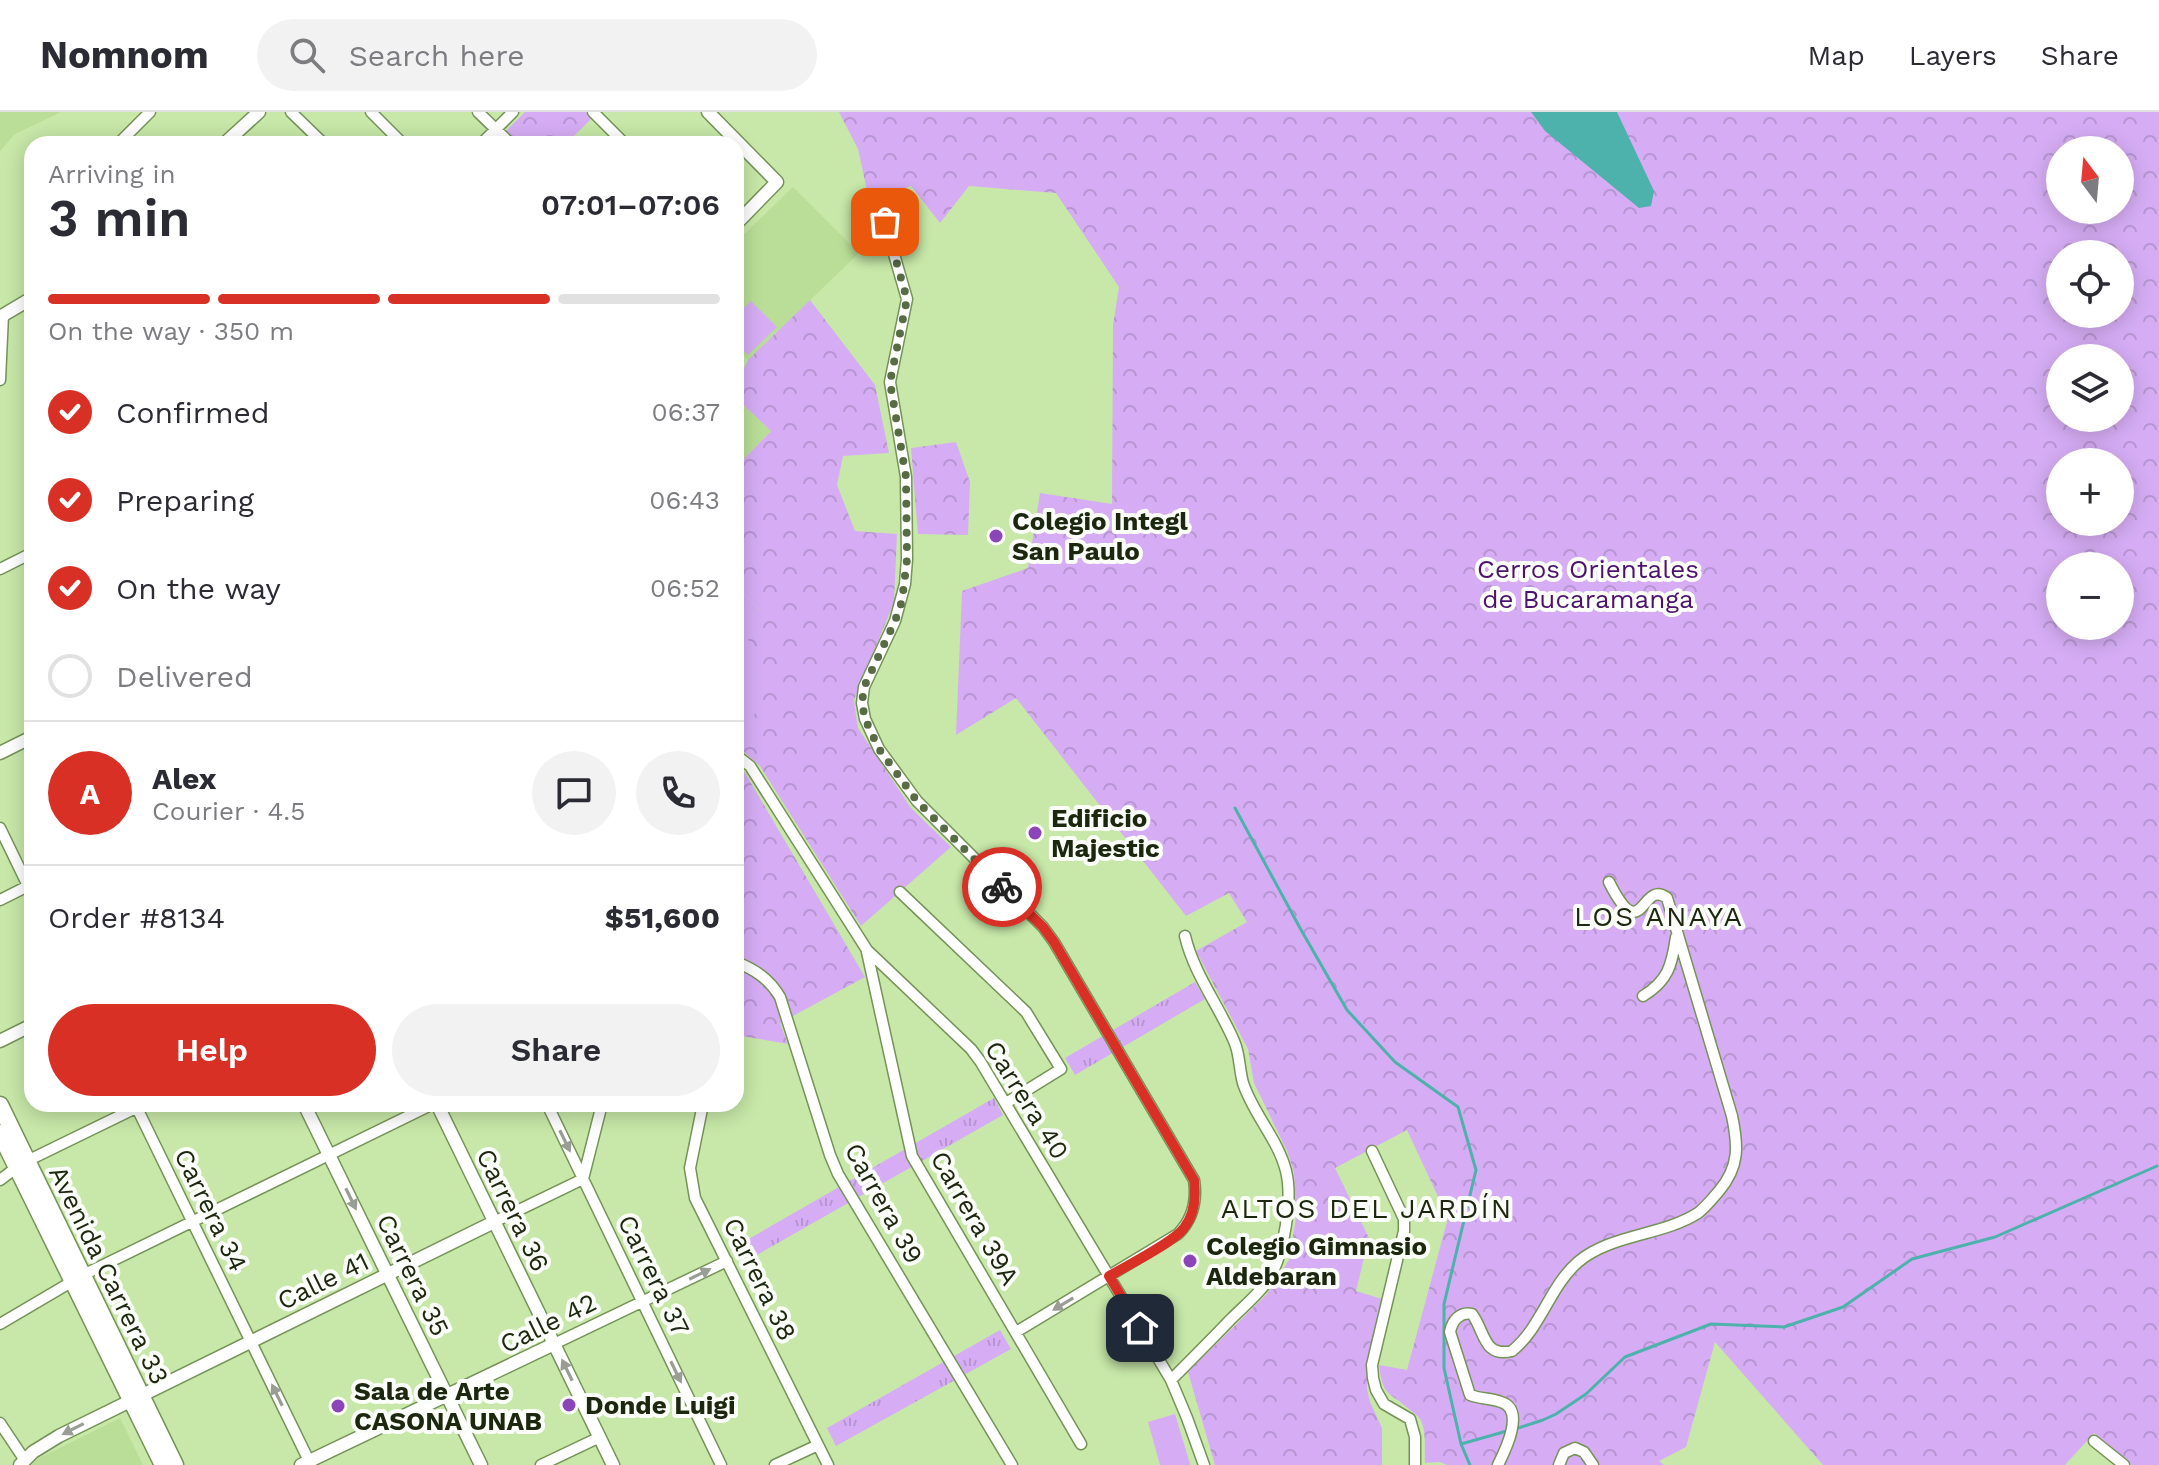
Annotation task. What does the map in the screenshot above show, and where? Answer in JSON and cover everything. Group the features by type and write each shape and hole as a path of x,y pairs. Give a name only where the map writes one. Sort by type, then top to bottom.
{"main road":[{"name":"Avenida Carrera 33","path":"0,1105 22,1164 136,1397 175,1465"},
{"name":"Avenida Carrera 33","path":"0,1133 22,1164"},
{"name":"Avenida Carrera 33","path":"136,1397 163,1465"}],"street":[{"path":"237,136 259,112"},
{"path":"291,112 316,136"},
{"path":"371,112 395,136"},
{"path":"478,112 503,136"},
{"path":"489,136 513,112"},
{"path":"594,112 617,136"},
{"path":"708,112 732,136"},
{"path":"125,136 145,113"},
{"path":"744,149 777,182 744,216"},
{"path":"878,199 907,299 890,382 906,477 905,584 895,621 864,687 862,703 865,719 879,749 917,801 1043,927 1054,942 1194,1180 1195,1205 1185,1228 1178,1234 1016,1332"},
{"path":"0,380 2,316 24,303"},
{"path":"0,569 24,557"},
{"path":"0,753 24,741"},
{"name":"Carrera 40","path":"744,761 750,766 867,950 980,1061 1171,1380 1204,1465"},
{"path":"0,828 24,874"},
{"path":"1498,1465 1511,1436 1512,1415 1508,1405 1503,1402 1470,1395 1450,1332 1451,1324 1463,1314 1472,1314 1489,1346 1499,1352 1512,1351 1526,1337 1569,1271 1579,1261 1606,1246 1672,1225 1698,1213 1723,1187 1737,1156 1738,1142 1732,1116 1665,896 1651,896 1642,910 1630,912 1620,904 1609,882"},
{"path":"0,900 24,891"},
{"path":"900,892 1026,1012 1061,1069 1006,1103"},
{"path":"1643,996 1662,982 1672,962 1676,932"},
{"path":"1171,1380 1268,1279 1276,1265 1281,1245 1288,1190 1284,1165 1244,1084 1236,1045 1194,962 1185,936"},
{"name":"Carrera 39A","path":"867,950 912,1156 1081,1444"},
{"name":"Carrera 39","path":"744,965 771,983 780,997 838,1174 1012,1465"},
{"path":"0,1041 24,1029"},
{"path":"0,1180 22,1164 125,1112"},
{"name":"Carrera 34","path":"142,1112 307,1464"},
{"name":"Carrera 35","path":"308,1112 481,1465"},
{"path":"0,1324 78,1278 418,1112"},
{"name":"Carrera 36","path":"439,1112 613,1465"},
{"name":"Carrera 37","path":"551,1112 721,1465"},
{"path":"583,1179 600,1112"},
{"name":"Carrera 38","path":"701,1112 690,1168 695,1198 828,1465"},
{"path":"1372,1151 1404,1219 1404,1231 1372,1365 1373,1378 1384,1404 1410,1419 1415,1437 1415,1465"},
{"name":"Calle 41","path":"22,1462 59,1436 136,1397 583,1179"},
{"name":"Calle 42","path":"307,1464 727,1261"},
{"path":"0,1423 22,1462"},
{"path":"541,1465 600,1437"},
{"path":"2094,1441 2124,1465"},
{"path":"775,1465 818,1445"},
{"path":"1559,1465 1564,1453 1575,1448 1584,1452 1593,1465"}],"shaded area":[{"path":"0,112 61,112 15,134 0,151"},
{"path":"793,187 859,253 748,360 744,356 744,234"},
{"path":"744,406 771,431 744,459"},
{"path":"120,1418 143,1465 29,1465 31,1462"}],"green space":[{"path":"525,112 585,112 592,118 574,136 511,136 506,131"},
{"name":"Cerros Orientales de Bucaramanga","path":"839,112 2159,112 2159,1465 2132,1465 2094,1433 2065,1465 1823,1465 1715,1342 1686,1447 1659,1461 1664,1465 1425,1463 1420,1419 1388,1393 1379,1365 1407,1370 1448,1218 1407,1130 1335,1168 1369,1238 1356,1291 1382,1299 1367,1368 1367,1389 1382,1428 1382,1465 1215,1465 1188,1372 1267,1294 1289,1260 1296,1218 1294,1172 1287,1151 1254,1083 1248,1049 1196,951 1247,922 1229,893 1186,916 1016,698 956,735 962,591 1028,568 1040,493 1112,504 1113,325 1119,287 1056,193 969,186 940,223 911,186 869,200 858,149"},
{"path":"810,300 875,385 889,453 843,456 837,485 855,531 897,534 894,602 854,700 858,728 911,808 951,847 861,926 760,766 744,752 744,731 759,705 744,644 744,624 759,609 744,594 744,459 771,431 744,406 744,368 748,360"},
{"path":"751,301 777,327 748,355 744,351 744,308"},
{"path":"956,442 970,482 968,535 918,534 911,448"},
{"path":"744,594 759,609 744,625"},
{"path":"744,633 766,668 760,705 744,732"},
{"path":"744,771 865,977 780,1023 788,1044 744,1036"},
{"path":"1195,982 1205,999 1075,1075 1065,1058"},
{"path":"994,1098 1003,1115 748,1260 740,1244"},
{"path":"1000,1330 1011,1349 836,1446 827,1428"},
{"path":"1175,1414 1190,1465 1160,1465 1148,1422"}],"water":[{"path":"1531,112 1617,112 1654,191 1651,206 1639,208 1545,131"}],"waterway":[{"path":"1235,808 1347,1010 1395,1062 1458,1107 1476,1170 1444,1304 1444,1368 1461,1444 1470,1465"},
{"path":"1515,1429 1556,1414 1586,1394 1625,1357 1711,1324 1784,1327 1843,1307 1912,1259 1995,1237 2157,1166"},
{"path":"1461,1444 1507,1431"}],"way so far":[{"path":"885,222 907,299 890,382 906,477 907,559 902,601 871,668 862,703 865,719 879,749 917,801 1002,887"}],"place":[{"name":"Colegio Integl San Paulo","path":"996,536"},
{"name":"Edificio Majestic","path":"1035,833"},
{"name":"Colegio Gimnasio Aldebaran","path":"1190,1261"},
{"name":"Donde Luigi","path":"569,1405"},
{"name":"Sala de Arte CASONA UNAB","path":"338,1406"}],"district":[{"name":"LOS ANAYA","path":"1659,916"},
{"name":"ALTOS DEL JARDÍN","path":"1367,1208"}],"route":[{"path":"1002,887 1054,942 1194,1180 1195,1205 1185,1228 1109,1276 1140,1328"}]}
